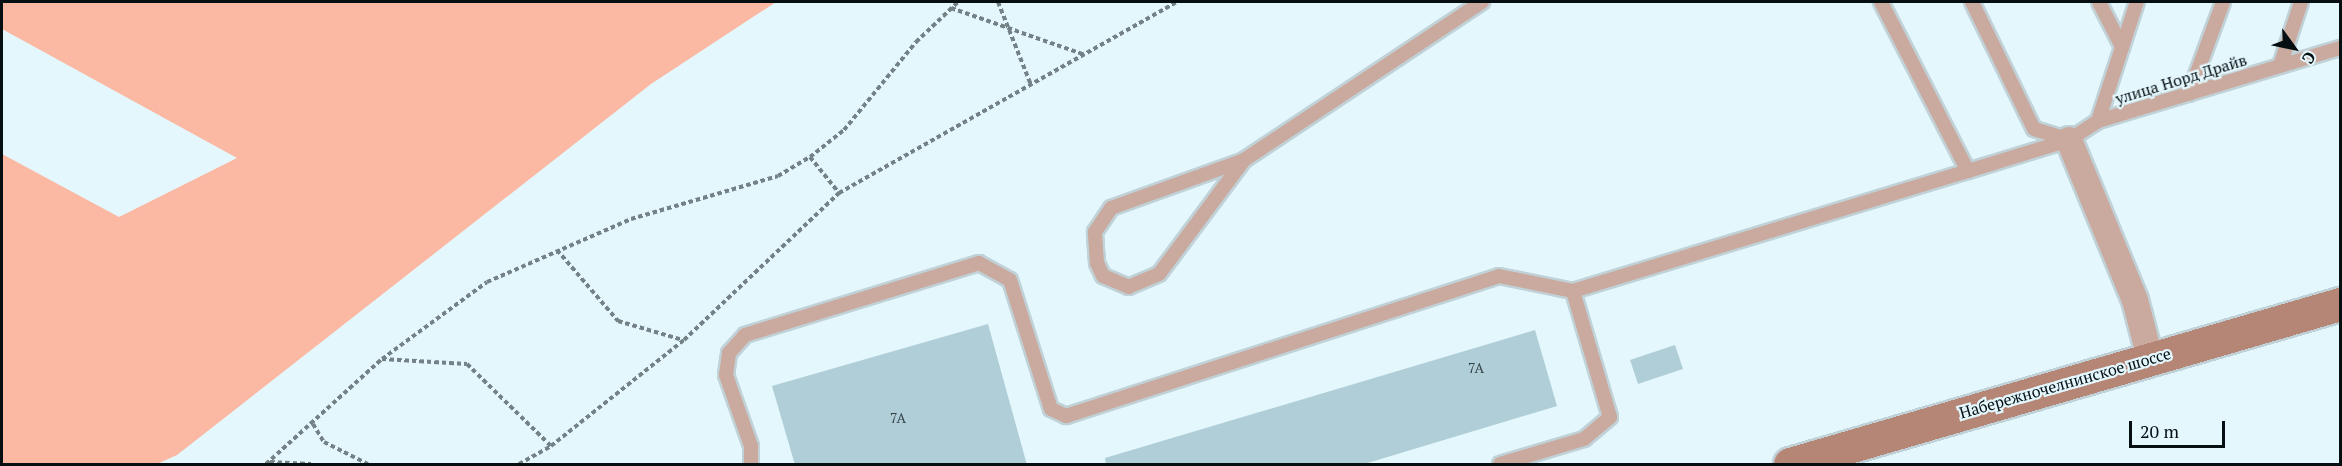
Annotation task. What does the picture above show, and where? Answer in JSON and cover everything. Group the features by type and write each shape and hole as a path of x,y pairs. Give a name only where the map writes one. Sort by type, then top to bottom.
{"main road":[{"name":"Набережночелнинское шоссе","path":"1790,465 1855,456 2150,358 2340,304"}],"street":[{"path":"2069,140 2135,300 2150,358"}],"lane":[{"path":"1244,160 1159,274 1129,287 1103,276 1097,263 1095,231 1111,208 1244,160 1482,2"},
{"path":"1881,2 1968,171"},
{"path":"1972,2 2034,129 2069,140"},
{"path":"2099,2 2122,47"},
{"path":"2098,121 2137,2"},
{"path":"2189,94 2223,2"},
{"path":"2280,66 2301,2"},
{"name":"улица Норд Драйв","path":"1573,291 2069,140 2098,121 2340,48"},
{"path":"752,465 751,446 726,375 729,352 745,335 979,262 1010,280 1051,409 1066,417 1499,276 1573,291 1610,417 1584,439 1500,465"}],"path":[{"path":"267,463 313,424 382,359 487,282 631,219 778,176 810,157 844,130 950,8 958,2"},
{"path":"998,2 1031,85"},
{"path":"1163,9 1169,2"},
{"path":"519,465 551,446 684,340 839,193 1176,2"},
{"path":"950,8 1086,55"},
{"path":"810,157 839,193"},
{"path":"557,250 618,321 684,340"},
{"path":"382,359 466,364 551,446"},
{"path":"313,424 324,442 368,465"},
{"path":"267,463 311,465"}],"shaded area":[{"path":"2,2 776,2 651,84 177,455 157,464 2,464 2,154 119,217 237,158 2,29"}],"building":[{"path":"988,324 1027,465 795,465 772,386"},
{"path":"1535,330 1557,406 1361,465 1106,465 1105,458"},
{"path":"1675,345 1683,369 1638,384 1630,360"}]}
